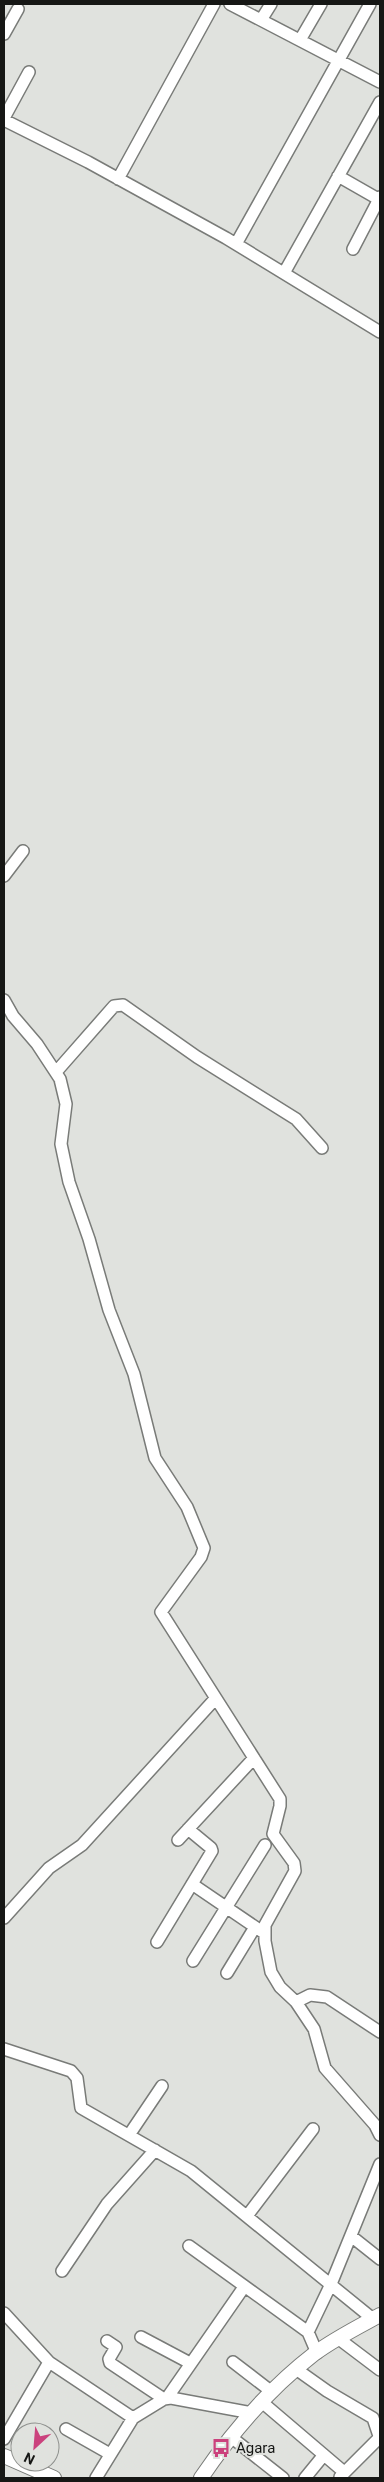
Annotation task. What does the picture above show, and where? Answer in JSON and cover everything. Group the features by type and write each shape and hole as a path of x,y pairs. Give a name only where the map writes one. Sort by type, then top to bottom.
{"main road":[{"path":"201,2478 231,2437 296,2369 317,2353 377,2317"},
{"path":"4,2456 54,2478"}],"street":[{"path":"118,179 214,4"},
{"path":"230,4 380,82"},
{"path":"261,20 271,4"},
{"path":"300,40 321,4"},
{"path":"236,244 337,60 370,4"},
{"path":"4,34 18,9"},
{"path":"29,72 4,119 236,244 380,332"},
{"path":"284,273 380,102"},
{"path":"338,176 380,199 354,248"},
{"path":"4,876 23,851"},
{"path":"4,1000 13,1016 37,1044 56,1072 65,1098 61,1144 69,1182 109,1310 134,1374 155,1458 187,1507 204,1548 201,1557 161,1612 280,1799 273,1834 294,1864 295,1871 260,1930 227,1972"},
{"path":"56,1072 114,1006 123,1006 197,1057 296,1120 322,1148"},
{"path":"4,1918 49,1868 82,1845 215,1699"},
{"path":"178,1840 254,1758"},
{"path":"157,1942 212,1851 212,1848 188,1829"},
{"path":"192,1961 265,1844"},
{"path":"192,1884 260,1930 271,1972 280,1987 296,2002 314,2029 325,2068 375,2126 380,2135"},
{"path":"296,2002 310,1995 327,1998 380,2032"},
{"path":"4,2049 71,2071 77,2078 81,2108 191,2171 331,2284 377,2317"},
{"path":"128,2135 162,2086"},
{"path":"247,2216 313,2129"},
{"path":"62,2271 107,2204 155,2150"},
{"path":"308,2332 331,2284 380,2164"},
{"path":"351,2236 380,2259"},
{"path":"189,2246 308,2332 317,2353"},
{"path":"96,2478 134,2418 165,2399 244,2287"},
{"path":"4,2313 49,2362 134,2418"},
{"path":"141,2337 190,2363"},
{"path":"339,2339 380,2370"},
{"path":"107,2341 116,2347 110,2363 165,2399 252,2413"},
{"path":"4,2439 49,2362"},
{"path":"233,2362 342,2475 380,2437 373,2418 327,2392 296,2369"},
{"path":"66,2429 110,2454"},
{"path":"231,2437 283,2478"},
{"path":"305,2478 323,2456"}],"place":[{"name":"Agara","path":"221,2448"}]}
